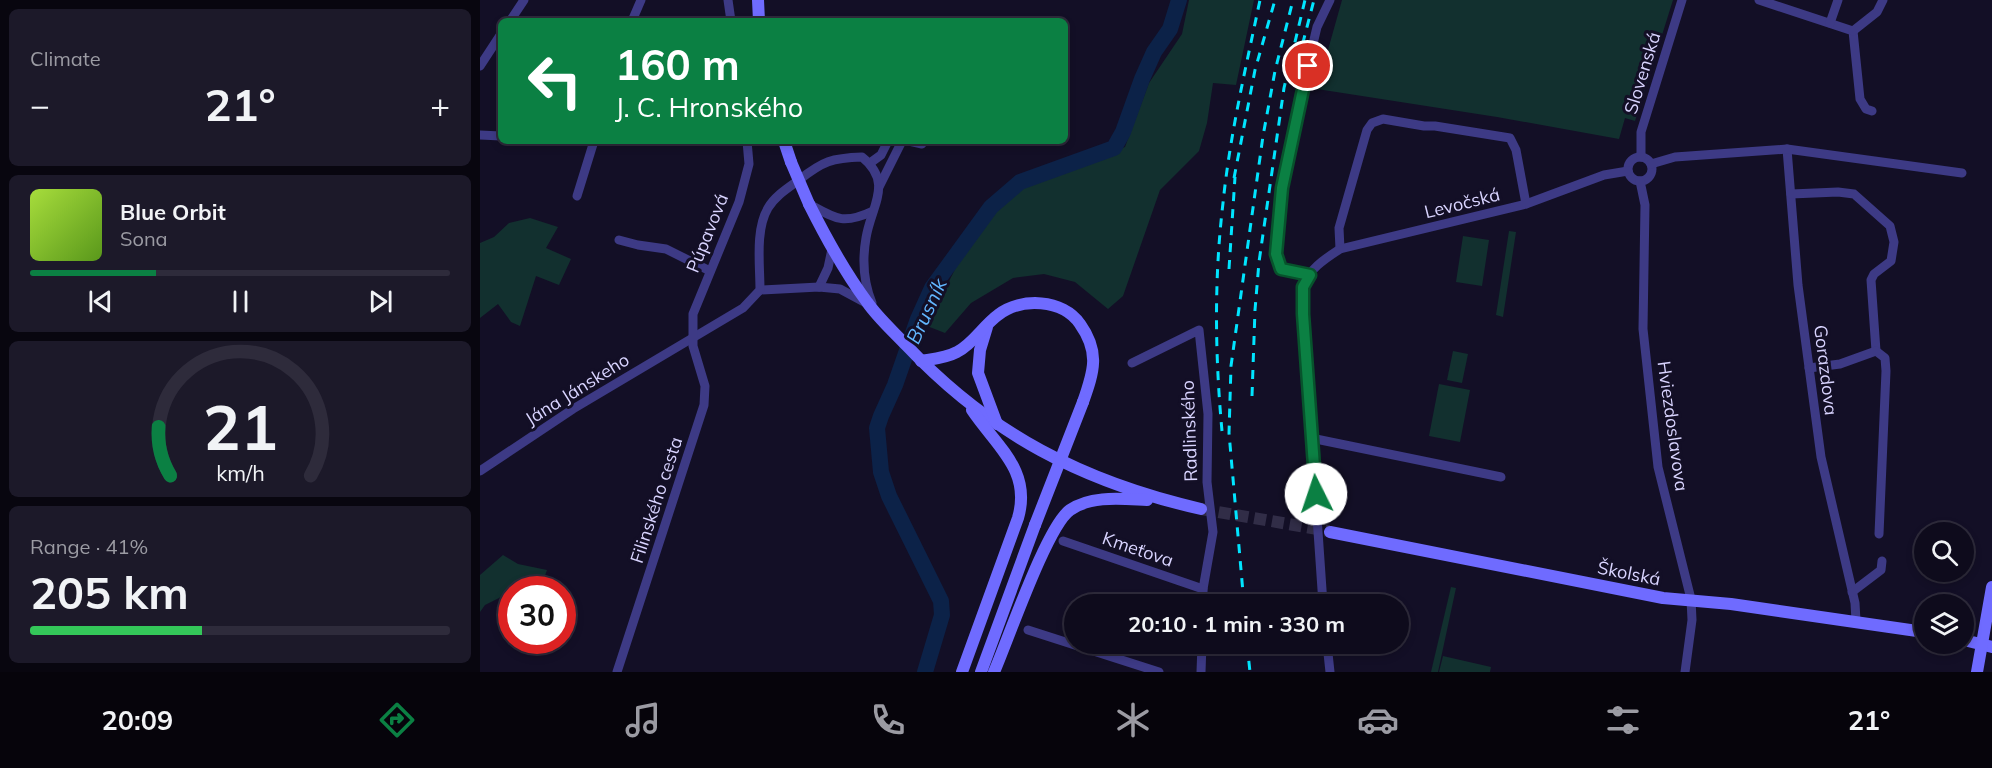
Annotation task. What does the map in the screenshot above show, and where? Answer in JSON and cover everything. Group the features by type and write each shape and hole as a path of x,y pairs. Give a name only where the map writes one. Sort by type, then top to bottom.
{"main road":[{"path":"758,0 759,18"},
{"path":"785,144 809,204 832,249 872,308 920,360 966,402 1049,456 1096,478 1163,500 1201,508"},
{"path":"920,360 955,353 965,347 996,316 1008,309 1036,303 1061,309 1078,321 1090,339 1094,352 1093,376 981,672"},
{"path":"987,326 980,350 978,374 997,424"},
{"path":"962,672 1018,518 1022,501 1018,476 1012,462 982,426 966,402"},
{"path":"994,672 1047,544 1063,516 1082,504 1112,499 1163,500"},
{"name":"Školská","path":"1330,532 1663,598 1691,599 1914,630"},
{"path":"1977,672 1987,645 1992,588"}],"street":[{"path":"512,18 524,0"},
{"path":"633,18 641,0"},
{"path":"728,0 731,18"},
{"path":"1322,594 1303,305 1303,287 1310,275 1281,269 1276,254 1282,188 1303,86 1317,27 1330,0"},
{"name":"Slovenská","path":"1641,157 1641,132 1682,0"},
{"path":"1758,0 1853,31"},
{"path":"1830,23 1838,0"},
{"path":"1853,31 1877,12 1883,0"},
{"path":"1853,31 1860,99 1866,109 1872,111"},
{"path":"480,66 498,39"},
{"path":"1340,249 1339,228 1367,130 1377,120 1435,126 1510,138 1516,150 1526,204"},
{"path":"480,135 498,136"},
{"path":"577,196 593,144"},
{"name":"Púpavová","path":"693,338 693,314 739,202 749,164 747,144"},
{"path":"870,163 881,155 886,144"},
{"path":"872,308 863,260 868,226 879,187 900,144"},
{"path":"1651,164 1675,157 1787,149 1962,173"},
{"name":"Gorazdova","path":"1787,149 1798,285 1821,457 1852,592 1856,621"},
{"path":"872,308 840,289 819,287 760,290 762,227 768,208 778,196 806,174 837,157 862,156 873,166 879,187"},
{"path":"1641,157 1651,164 1651,175 1640,181 1632,178 1628,171 1631,160 1641,157"},
{"name":"Levočská","path":"1310,275 1323,260 1340,249 1526,204 1604,175 1628,171"},
{"name":"Hviezdoslavova","path":"1640,181 1645,205 1643,329 1658,467 1691,599 1692,620 1685,672"},
{"path":"1791,195 1838,192 1854,194 1890,226 1894,242 1891,261 1874,274 1871,280 1876,351 1885,358 1886,371 1879,534"},
{"path":"809,204 837,219 858,218 873,211"},
{"path":"619,240 666,249 710,271"},
{"path":"819,287 828,268 832,249"},
{"name":"Jána Jánskeho","path":"480,471 573,409 743,308 760,290"},
{"name":"Radlinského","path":"1132,363 1198,330 1208,414 1207,482 1212,532 1203,594"},
{"name":"Filinského cesta","path":"617,672 704,405 705,386 693,346 693,338"},
{"path":"1809,368 1840,364 1876,351"},
{"path":"1311,438 1501,477"},
{"name":"Kmeťova","path":"1063,541 1203,589"},
{"path":"1852,592 1881,570 1882,561"},
{"path":"1028,630 1159,672"},
{"path":"1201,672 1202,654"},
{"path":"1328,654 1330,672"}],"green space":[{"path":"1189,0 1254,0 1236,85 1213,83 1207,123 1199,151 1160,190 1123,296 1108,309 1075,282 1044,274 1013,278 971,303 945,333 927,326 960,259 1013,189 1125,147 1149,83 1182,34"},
{"path":"1342,0 1673,0 1635,121 1625,118 1619,139 1317,89"},
{"path":"530,218 558,227 546,248 571,259 559,285 536,276 520,326 511,322 498,304 480,318 480,243 494,237 509,223"},
{"path":"1509,231 1516,232 1503,317 1496,315"},
{"path":"1463,236 1489,240 1482,286 1456,282"},
{"path":"1453,351 1468,354 1462,383 1447,380"},
{"path":"1439,384 1470,390 1460,442 1429,436"},
{"path":"503,555 518,564 547,570 545,576 498,576 498,598 485,605 480,612 480,575"},
{"path":"1451,587 1456,588 1438,672 1431,672"},
{"path":"1443,656 1491,667 1490,672 1439,672"}],"waterway":[{"name":"Brusník","path":"925,672 942,615 941,601 889,496 881,472 877,428 881,416 932,288 991,207 1020,182 1114,148 1123,132 1154,52 1170,29 1179,0"}],"tunnel":[{"path":"1201,509 1329,531"}],"railway":[{"path":"1222,431 1217,317 1220,232 1234,126 1260,0"},
{"path":"1234,178 1255,70 1275,0"},
{"path":"1243,594 1229,433 1231,366 1263,136 1275,71 1293,0"},
{"path":"1252,396 1259,262 1284,88 1305,0"},
{"path":"1294,77 1314,0"},
{"path":"1229,269 1235,177"},
{"path":"1248,654 1250,672"}],"route":[{"path":"1308,66 1282,188 1276,254 1281,269 1310,275 1303,287 1303,314 1316,494"}]}
